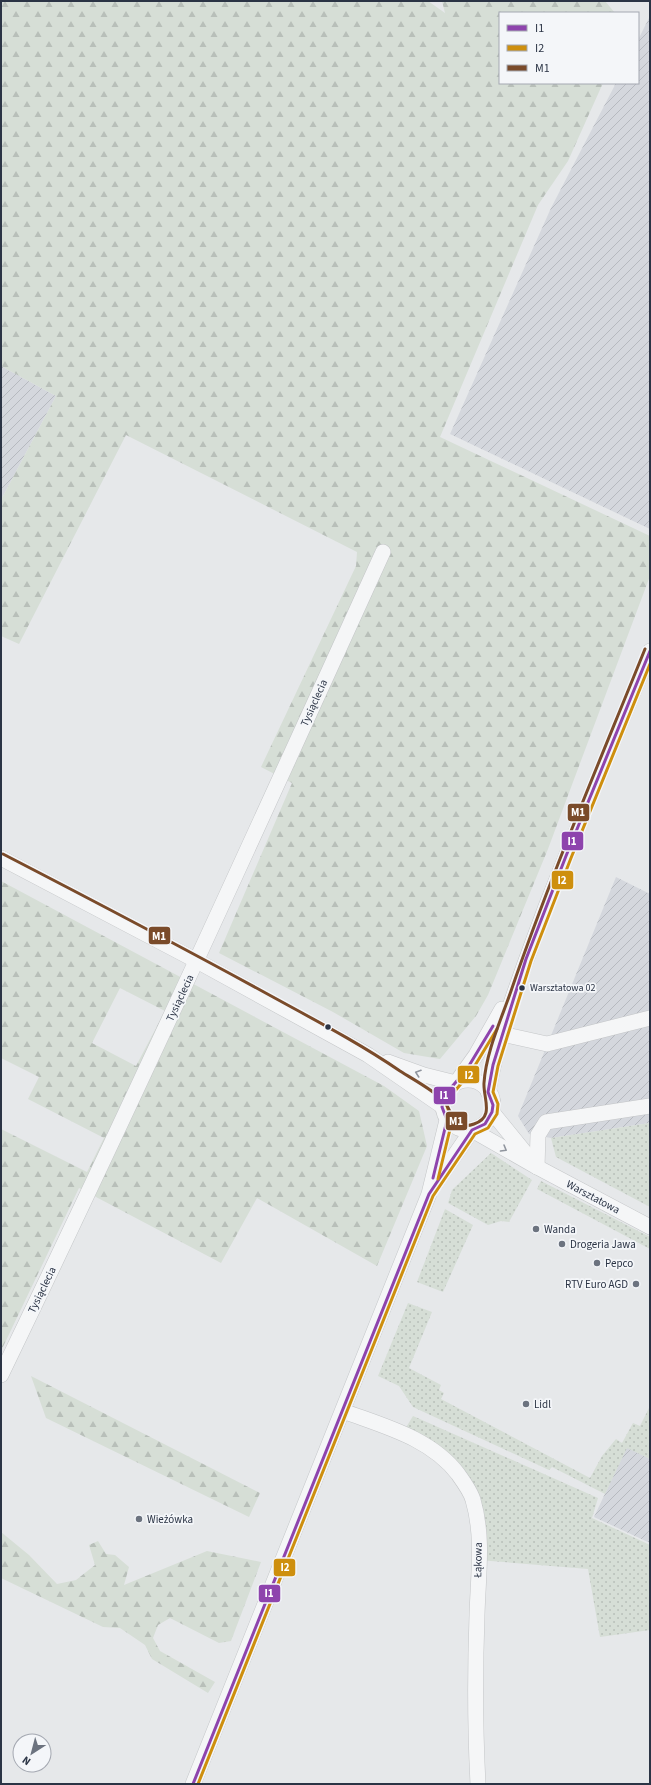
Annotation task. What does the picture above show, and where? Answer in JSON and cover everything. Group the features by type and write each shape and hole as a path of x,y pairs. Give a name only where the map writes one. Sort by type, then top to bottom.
{"street":[{"name":"Tysiąclecia","path":"1,1374 101,1169 383,552"},
{"path":"488,1092 493,1065 526,959 566,856 650,651"},
{"path":"1,858 197,961 368,1055 445,1113 458,1129 472,1130 485,1124 492,1112 493,1104 488,1092 477,1082 463,1081 456,1083 424,1075 368,1055"},
{"path":"193,1784 429,1194 445,1113 446,1092 456,1083 496,1021 526,959"},
{"path":"502,1034 547,1044 650,1018"},
{"path":"537,1168 538,1135 546,1122 650,1106"},
{"name":"Warsztatowa","path":"492,1112 537,1168"},
{"path":"429,1194 472,1130"},
{"name":"Warsztatowa","path":"472,1130 537,1168 650,1227"},
{"name":"Łąkowa","path":"343,1411 422,1443 440,1456 458,1474 473,1499 478,1526 479,1545 476,1622 478,1784"}],"shaded area":[{"path":"650,16 650,529 450,434 551,208 615,84 639,84 639,38"},
{"path":"1,366 56,396 1,500"},
{"path":"616,877 650,894 650,1123 551,1138 529,1134 518,1116"},
{"path":"627,1447 650,1459 650,1543 594,1517"}],"green space":[{"path":"1,1 428,1 445,13 442,1 605,1 614,12 499,12 499,84 603,84 568,161 538,205 440,437 650,536 650,576 548,849 488,995 476,1016 440,1059 404,1053 333,1012 219,953 292,783 261,767 356,566 357,552 126,435 19,644 1,636 1,500 56,396 1,366"},
{"path":"1,881 384,1086 419,1111 427,1146 377,1266 257,1198 221,1263 79,1188 1,1351 1,1129 87,1172 104,1138 28,1099 39,1077 1,1058","holes":["120,988 165,1011 136,1066 92,1043"]},
{"path":"650,1123 650,1207 556,1157 551,1138"},
{"path":"491,1153 532,1180 509,1222 501,1221 488,1225 448,1203 452,1190"},
{"path":"541,1181 650,1237 650,1249 537,1189"},
{"path":"445,1209 473,1225 443,1292 417,1282"},
{"path":"408,1303 432,1312 409,1368 441,1385 439,1390 444,1393 441,1399 590,1478 602,1456 616,1439 622,1443 633,1423 640,1426 650,1406 650,1459 627,1448 605,1494 552,1467 549,1470 413,1407 399,1386 378,1376"},
{"path":"31,1376 260,1493 249,1517 46,1418"},
{"path":"413,1416 598,1498 592,1518 650,1545 650,1630 600,1637 588,1569 478,1560 479,1545 458,1474 402,1434"},
{"path":"1,1532 29,1555 57,1584 76,1580 95,1565 89,1545 98,1541 106,1554 115,1555 129,1567 124,1585 207,1551 261,1562 231,1641 219,1643 170,1618 158,1625 153,1638 160,1651 215,1682 208,1693 152,1659 145,1645 120,1628 103,1627 1,1578"}],"transit line":[{"name":"M1","path":"3,854 197,956 349,1039 434,1093 444,1101 456,1121 464,1125 472,1125 480,1121 486,1112 484,1089 485,1071 494,1036 542,905 645,649"},
{"name":"I1","path":"193,1784 429,1194 472,1130 485,1124 492,1112 493,1105 488,1092 493,1065 526,959 566,856 650,651"},
{"name":"I2","path":"198,1784 433,1196 475,1134 488,1128 497,1114 498,1104 493,1092 498,1066 531,961 650,664"},
{"name":"I1","path":"433,1178 447,1120 442,1107 444,1096 467,1069 493,1026"},
{"name":"I2","path":"438,1179 452,1121 447,1106 449,1098 471,1072 497,1029"}],"place":[{"name":"Warsztatowa 02","path":"522,988"},
{"name":"Wanda","path":"536,1229"},
{"name":"Drogeria Jawa","path":"562,1244"},
{"name":"Pepco","path":"597,1263"},
{"name":"RTV Euro AGD","path":"636,1284"},
{"name":"Lidl","path":"526,1404"},
{"name":"Wieżówka","path":"139,1519"}]}
